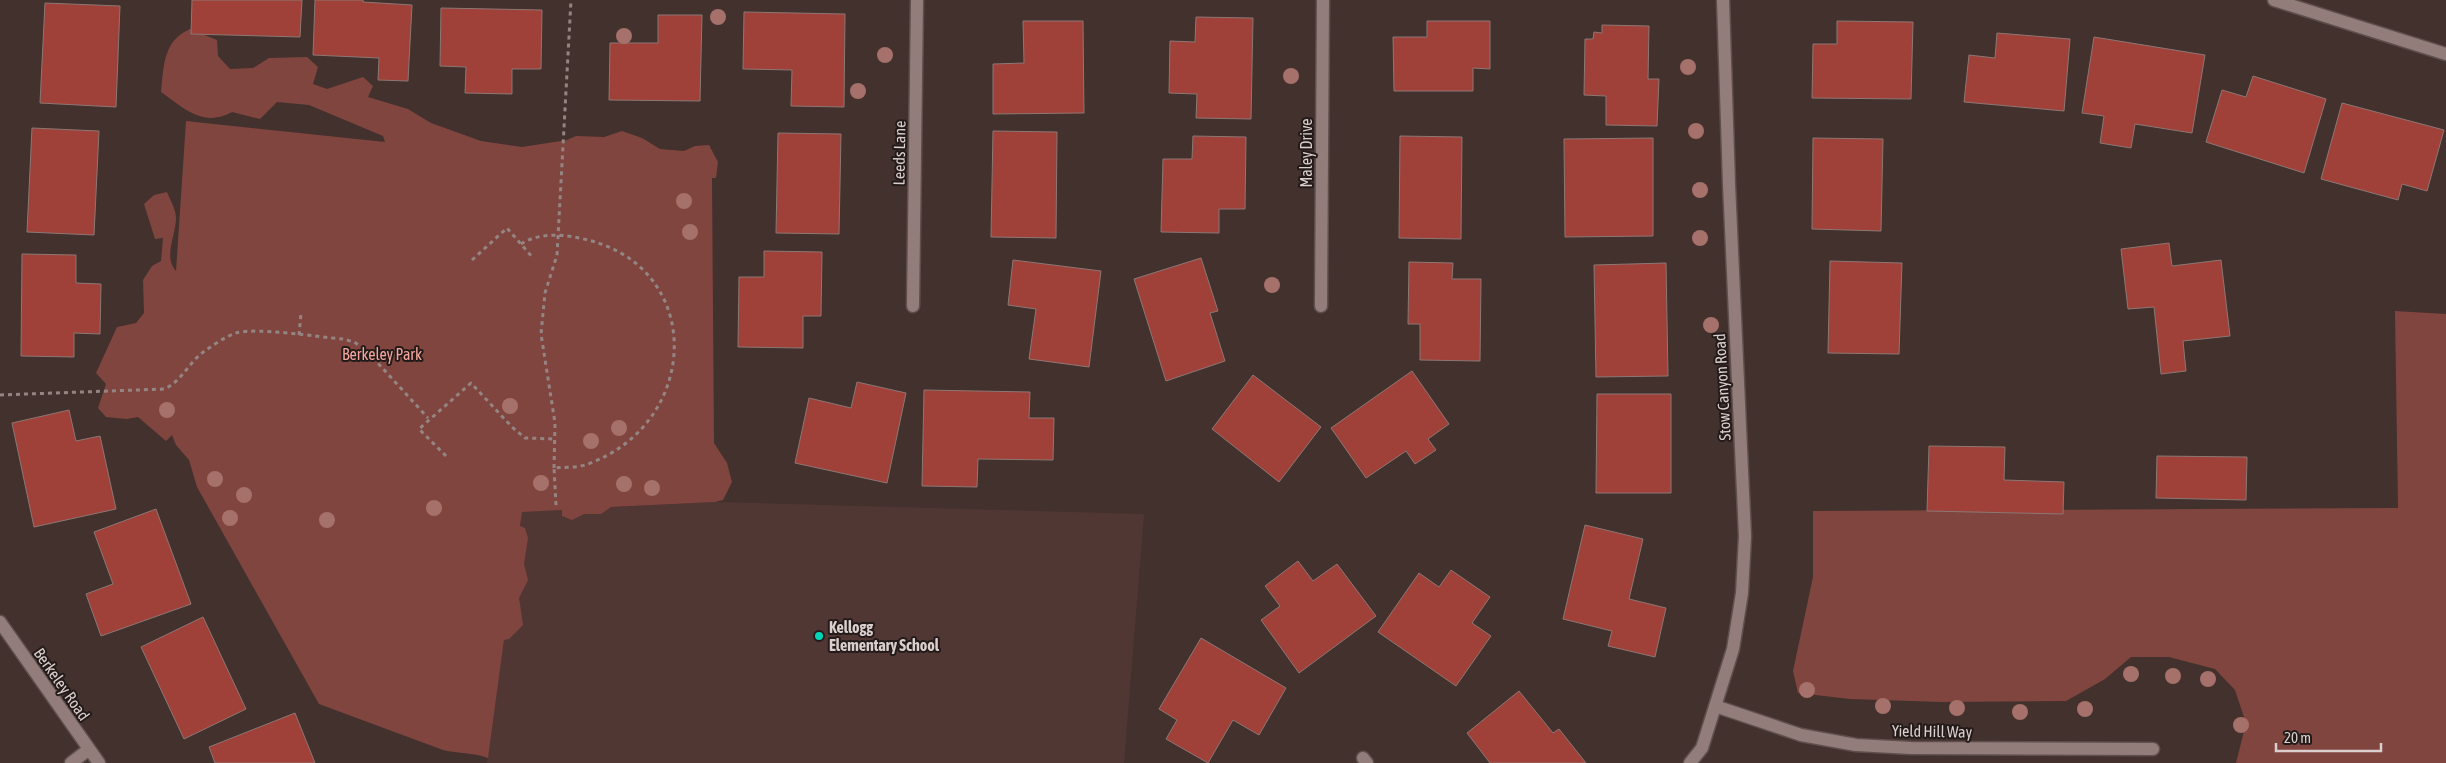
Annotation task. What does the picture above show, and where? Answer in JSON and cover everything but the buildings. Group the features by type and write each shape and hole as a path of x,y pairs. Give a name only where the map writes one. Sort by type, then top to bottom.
{"street":[{"name":"Leeds Lane","path":"914,306 917,0"},
{"name":"Maley Drive","path":"1321,306 1323,0"},
{"name":"Stow Canyon Road","path":"1690,763 1702,748 1733,649 1742,592 1746,536 1729,184 1723,0"},
{"path":"2274,0 2446,54"},
{"name":"Berkeley Road","path":"0,622 88,750 99,763"},
{"name":"Yield Hill Way","path":"1715,706 1801,735 1856,745 1921,748 2153,749"},
{"path":"71,763 88,750"}],"path":[{"path":"556,504 553,407 540,334 545,293 557,255 571,0"},
{"path":"472,260 507,228 533,258"},
{"path":"521,244 531,238 557,234 597,241 619,250 638,264 654,281 665,300 672,322 675,345 674,368 668,388 657,410 627,443 607,456 586,465 554,468"},
{"path":"299,335 301,313"},
{"path":"0,395 164,389 175,384 201,354 234,334 250,331 343,339 354,342 365,349 428,418"},
{"path":"446,456 419,429 471,383 512,427 525,438 555,439"}],"shaded area":[{"name":"Kellogg Elementary School","path":"715,502 1144,514 1124,763 487,763 522,512"}],"green space":[{"name":"Berkeley Park","path":"190,29 217,40 218,56 230,69 253,68 269,58 307,57 318,67 313,84 327,89 363,77 373,86 368,97 408,109 431,123 481,141 522,147 567,140 576,136 604,137 622,131 642,138 660,149 684,151 695,146 709,145 718,162 716,178 712,178 714,443 727,463 732,482 723,500 715,502 611,507 601,514 584,514 572,520 562,516 562,510 522,512 520,526 525,528 528,538 524,564 528,580 519,598 523,625 509,639 504,640 488,758 443,750 319,704 197,487 189,460 176,445 172,435 166,441 138,417 127,419 106,417 98,408 106,384 96,373 117,327 136,323 144,313 143,280 152,266 161,261 163,238 155,239 144,204 154,195 167,192 176,215 170,253 172,265 176,271 186,121 385,142 383,136 309,105 277,102 260,119 232,112 212,118 203,117 186,110 161,92 166,55 174,40"},
{"path":"2395,311 2446,314 2446,763 2236,763 2246,723 2235,690 2215,669 2169,657 2131,657 2105,679 2066,701 1942,702 1850,699 1798,693 1793,671 1813,577 1813,511 2398,508"}],"place":[{"name":"Kellogg Elementary School","path":"819,636"}]}
